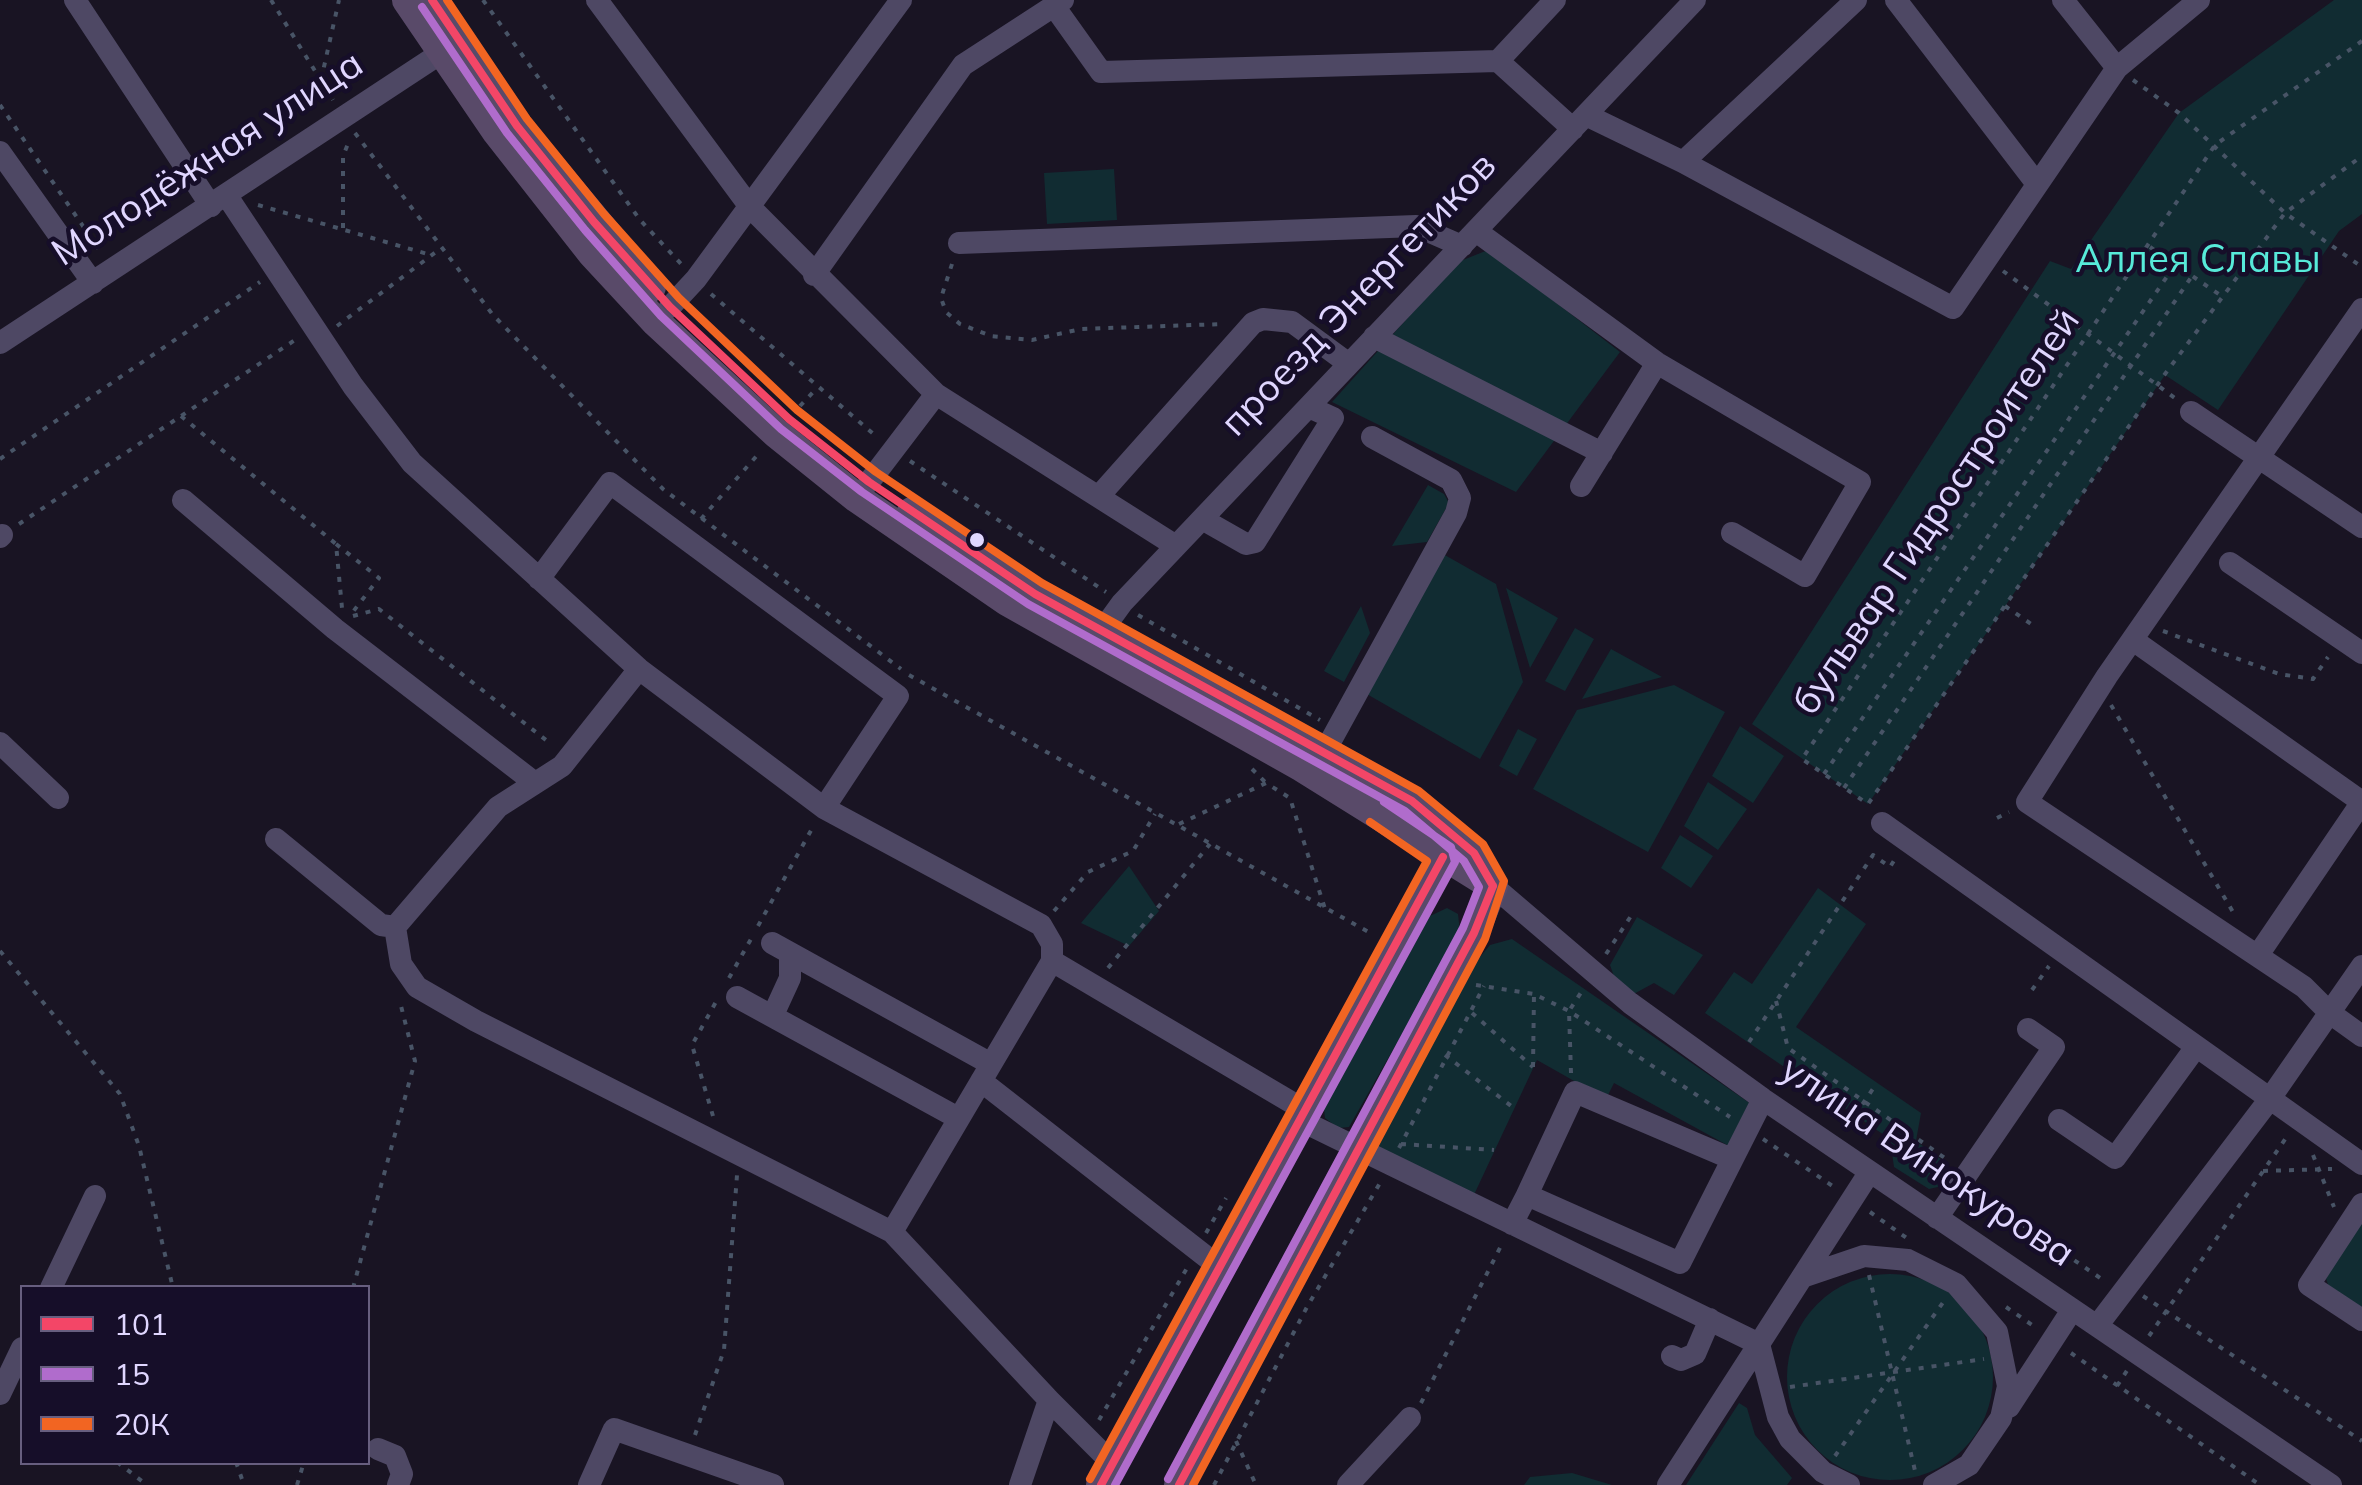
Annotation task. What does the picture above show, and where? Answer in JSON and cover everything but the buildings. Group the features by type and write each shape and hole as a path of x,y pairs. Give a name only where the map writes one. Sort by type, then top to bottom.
{"main road":[{"name":"улица Винокурова","path":"407,0 450,47 548,200 663,315 722,387 863,490 958,569 1096,642 1493,886"},
{"name":"улица Винокурова","path":"443,4 450,47"},
{"name":"улица Винокурова","path":"1096,642 1331,741 1452,830 1474,853 1493,886"},
{"path":"1106,1474 1207,1258 1304,1116 1443,858"},
{"path":"1179,1485 1474,933 1493,886"}],"street":[{"path":"76,0 219,201 276,270 412,463 638,669 824,808 1041,925 1052,944 1052,961 892,1232"},
{"path":"596,0 750,207 936,394 1176,546"},
{"path":"663,315 750,207 901,0"},
{"path":"1498,61 1555,0"},
{"name":"проезд Энергетиков","path":"1096,642 1176,546 1694,0"},
{"path":"1683,162 1856,0"},
{"path":"1896,0 2036,184"},
{"path":"2063,0 2117,68"},
{"path":"814,274 963,65 1058,3 1101,72 1498,61 1579,122 1683,162 1952,308 2117,68 2200,0"},
{"name":"Молодёжная улица","path":"0,343 450,47"},
{"path":"0,152 92,283"},
{"path":"959,243 1416,226 1469,238 1657,363 1860,482 1805,576 1732,533"},
{"path":"2362,309 2258,455 2027,802 2304,987 2330,1014 2362,1036"},
{"path":"1099,496 1253,324 1264,319 1292,322 1349,364"},
{"path":"1374,337 1602,453"},
{"path":"1581,486 1657,363"},
{"path":"863,490 936,394"},
{"path":"1202,519 1246,544 1255,542 1332,418 1308,407"},
{"path":"2191,412 2362,527"},
{"path":"1331,741 1456,513 1460,498 1451,480 1372,437"},
{"path":"539,579 610,483 898,696 824,808"},
{"path":"183,500 335,629 534,783"},
{"path":"2230,563 2362,654"},
{"path":"2138,632 2362,802 2258,955"},
{"path":"395,928 498,808 568,757 638,669"},
{"path":"0,743 58,798"},
{"path":"1882,823 2298,1120 2355,1166"},
{"path":"276,839 381,925 395,928"},
{"name":"улица Винокурова","path":"1493,886 1593,974 1763,1099 2331,1485"},
{"path":"395,928 401,964 417,987 892,1232 1090,1440 1106,1474"},
{"path":"773,1015 790,978 781,948 986,1072 1207,1258"},
{"path":"1052,961 1359,1151 1758,1344 1770,1390 1790,1439 1819,1479 1849,1485"},
{"path":"2097,1326 2269,1100 2362,966"},
{"path":"737,998 958,1118"},
{"path":"1937,1218 2054,1047 2028,1030"},
{"path":"2058,1120 2114,1158 2196,1048"},
{"path":"1512,1224 1575,1092 1732,1159"},
{"path":"1665,1296 1763,1099"},
{"path":"1668,1485 1869,1173"},
{"path":"1527,1195 1680,1262"},
{"path":"52,1285 95,1196"},
{"path":"2362,1204 2309,1284 2362,1320"},
{"path":"1802,1277 1864,1256 1908,1260 1956,1284 1996,1332 2005,1356 2008,1386 2001,1418"},
{"path":"1953,1485 2072,1310"},
{"path":"1672,1356 1681,1360 1695,1354 1710,1319"},
{"path":"0,1394 20,1352"},
{"path":"1020,1485 1049,1400"},
{"path":"1348,1485 1410,1418"},
{"path":"589,1485 614,1429 773,1485"},
{"path":"378,1449 396,1456 402,1474 398,1485"},
{"path":"1934,1485 1968,1464"}],"path":[{"path":"271,0 344,118"},
{"path":"321,80 339,0"},
{"path":"483,0 640,220 690,274"},
{"name":"бульвар Гидростроителей","path":"1824,774 1802,759 2215,145 2362,40"},
{"path":"2117,68 2215,145 2285,213 2362,267"},
{"path":"0,105 102,255"},
{"path":"343,229 344,156 353,130 493,315 662,490 914,679 1374,936"},
{"path":"2175,264 1824,774 1868,804 2159,383 2285,213 2362,156"},
{"path":"219,201 343,229 432,255"},
{"path":"959,243 941,298 946,312 960,324 991,336 1032,340 1081,329 1253,324"},
{"path":"2150,247 2222,296"},
{"path":"1,536 181,416 318,333 440,249"},
{"path":"1987,260 2159,383 2191,412"},
{"path":"0,459 276,270"},
{"path":"1844,788 2192,276"},
{"path":"800,406 816,388"},
{"path":"181,416 379,578 349,617"},
{"path":"701,519 768,442"},
{"path":"336,544 344,618 379,609 568,757"},
{"path":"2005,606 2037,628"},
{"path":"1135,613 1331,741"},
{"path":"2138,632 2279,674 2313,679 2341,639"},
{"path":"2100,688 2239,922"},
{"path":"1176,826 1266,783 1290,798 1324,908"},
{"path":"1041,925 1088,872 1133,852 1155,814"},
{"path":"1749,1042 1873,855 1890,867 1907,840"},
{"path":"1094,986 1210,844"},
{"path":"1575,1092 1569,1012 1632,916"},
{"path":"2032,990 2060,950"},
{"path":"0,951 120,1094 138,1146 172,1285"},
{"path":"1464,984 1534,994 1569,1012 1852,1199"},
{"path":"1214,1485 1484,986"},
{"path":"353,1285 415,1062 398,993"},
{"path":"1472,1013 1533,1067 1534,994"},
{"path":"1776,1002 1788,1048 1945,1155 1974,1192 2124,1291 2145,1297 2362,1442"},
{"path":"1446,1056 1515,1110"},
{"path":"1856,1115 1877,1083"},
{"path":"2298,1120 2344,1231"},
{"path":"2117,1386 2298,1120"},
{"path":"1401,1144 1494,1150"},
{"path":"2263,1171 2355,1166"},
{"path":"1090,1440 1207,1258 1236,1182"},
{"path":"1410,1418 1512,1224"},
{"path":"1864,1256 1918,1485"},
{"path":"1819,1479 1956,1284"},
{"path":"1770,1390 2005,1356"},
{"path":"1236,1441 1256,1485"},
{"path":"121,1465 147,1485"}],"green space":[{"name":"Аллея Славы","path":"2334,0 2362,0 2362,214 2339,231 2218,410 2165,375 1868,804 1752,724 2050,261 2071,269 2179,113"},
{"path":"1114,169 1117,220 1047,224 1044,173"},
{"path":"1488,250 1620,352 1516,492 1332,402 1458,262"},
{"path":"1428,485 1444,494 1449,503 1427,542 1392,546"},
{"path":"1443,554 1496,584 1523,682 1480,759 1365,693"},
{"path":"1506,588 1558,618 1530,668"},
{"path":"1361,606 1370,633 1344,682 1324,671"},
{"path":"1575,628 1594,639 1565,691 1545,681"},
{"path":"1611,649 1662,677 1582,699"},
{"path":"1674,685 1725,712 1648,852 1533,789 1577,710"},
{"path":"1740,726 1784,756 1753,803 1712,776"},
{"path":"1518,729 1537,739 1517,776 1499,766"},
{"path":"1708,782 1747,809 1718,850 1684,826"},
{"path":"1680,835 1713,856 1691,888 1661,868"},
{"path":"1129,866 1159,911 1129,946 1081,923"},
{"path":"1818,888 1866,924 1796,1027 1921,1113 1916,1141 1942,1160 1948,1177 1942,1186 1929,1189 1894,1167 1890,1139 1705,1013 1734,972 1752,984"},
{"path":"1447,908 1458,914 1460,932 1349,1127 1338,1128 1325,1118 1324,1109 1430,916"},
{"path":"1637,917 1703,955 1674,995 1654,983 1630,996 1617,985 1610,965"},
{"path":"1512,939 1751,1104 1729,1146 1614,1083 1606,1099 1537,1060 1472,1199 1377,1147 1475,963 1490,945"},
{"path":"2362,1216 2362,1310 2329,1288 2326,1278"},
{"path":"1890,1274 1929,1282 1963,1304 1985,1338 1993,1377 1985,1416 1963,1450 1929,1472 1890,1480 1851,1472 1817,1450 1795,1416 1787,1377 1795,1338 1817,1304 1851,1282"},
{"path":"1739,1403 1747,1408 1755,1435 1792,1478 1787,1485 1686,1485"},
{"path":"1572,1473 1612,1485 1524,1485 1530,1477"}],"transit line":[{"name":"101","path":"432,0 517,126 594,222 670,307 789,419 869,482 1035,594 1412,801 1474,853 1493,886"},
{"name":"20К","path":"447,0 527,119 604,214 679,298 797,410 876,472 1042,583 1419,791 1483,844 1504,881 1485,939 1193,1485"},
{"name":"15","path":"422,7 507,133 585,230 661,316 781,429 862,492 1028,604 1405,811 1464,861 1479,887 1463,928 1168,1479"},
{"name":"15","path":"1115,1485 1455,862 1451,847 1384,802"},
{"name":"20К","path":"1090,1479 1427,861 1370,822"},
{"name":"101","path":"1101,1485 1443,857"},
{"name":"101","path":"1179,1485 1474,933 1493,886"}]}
